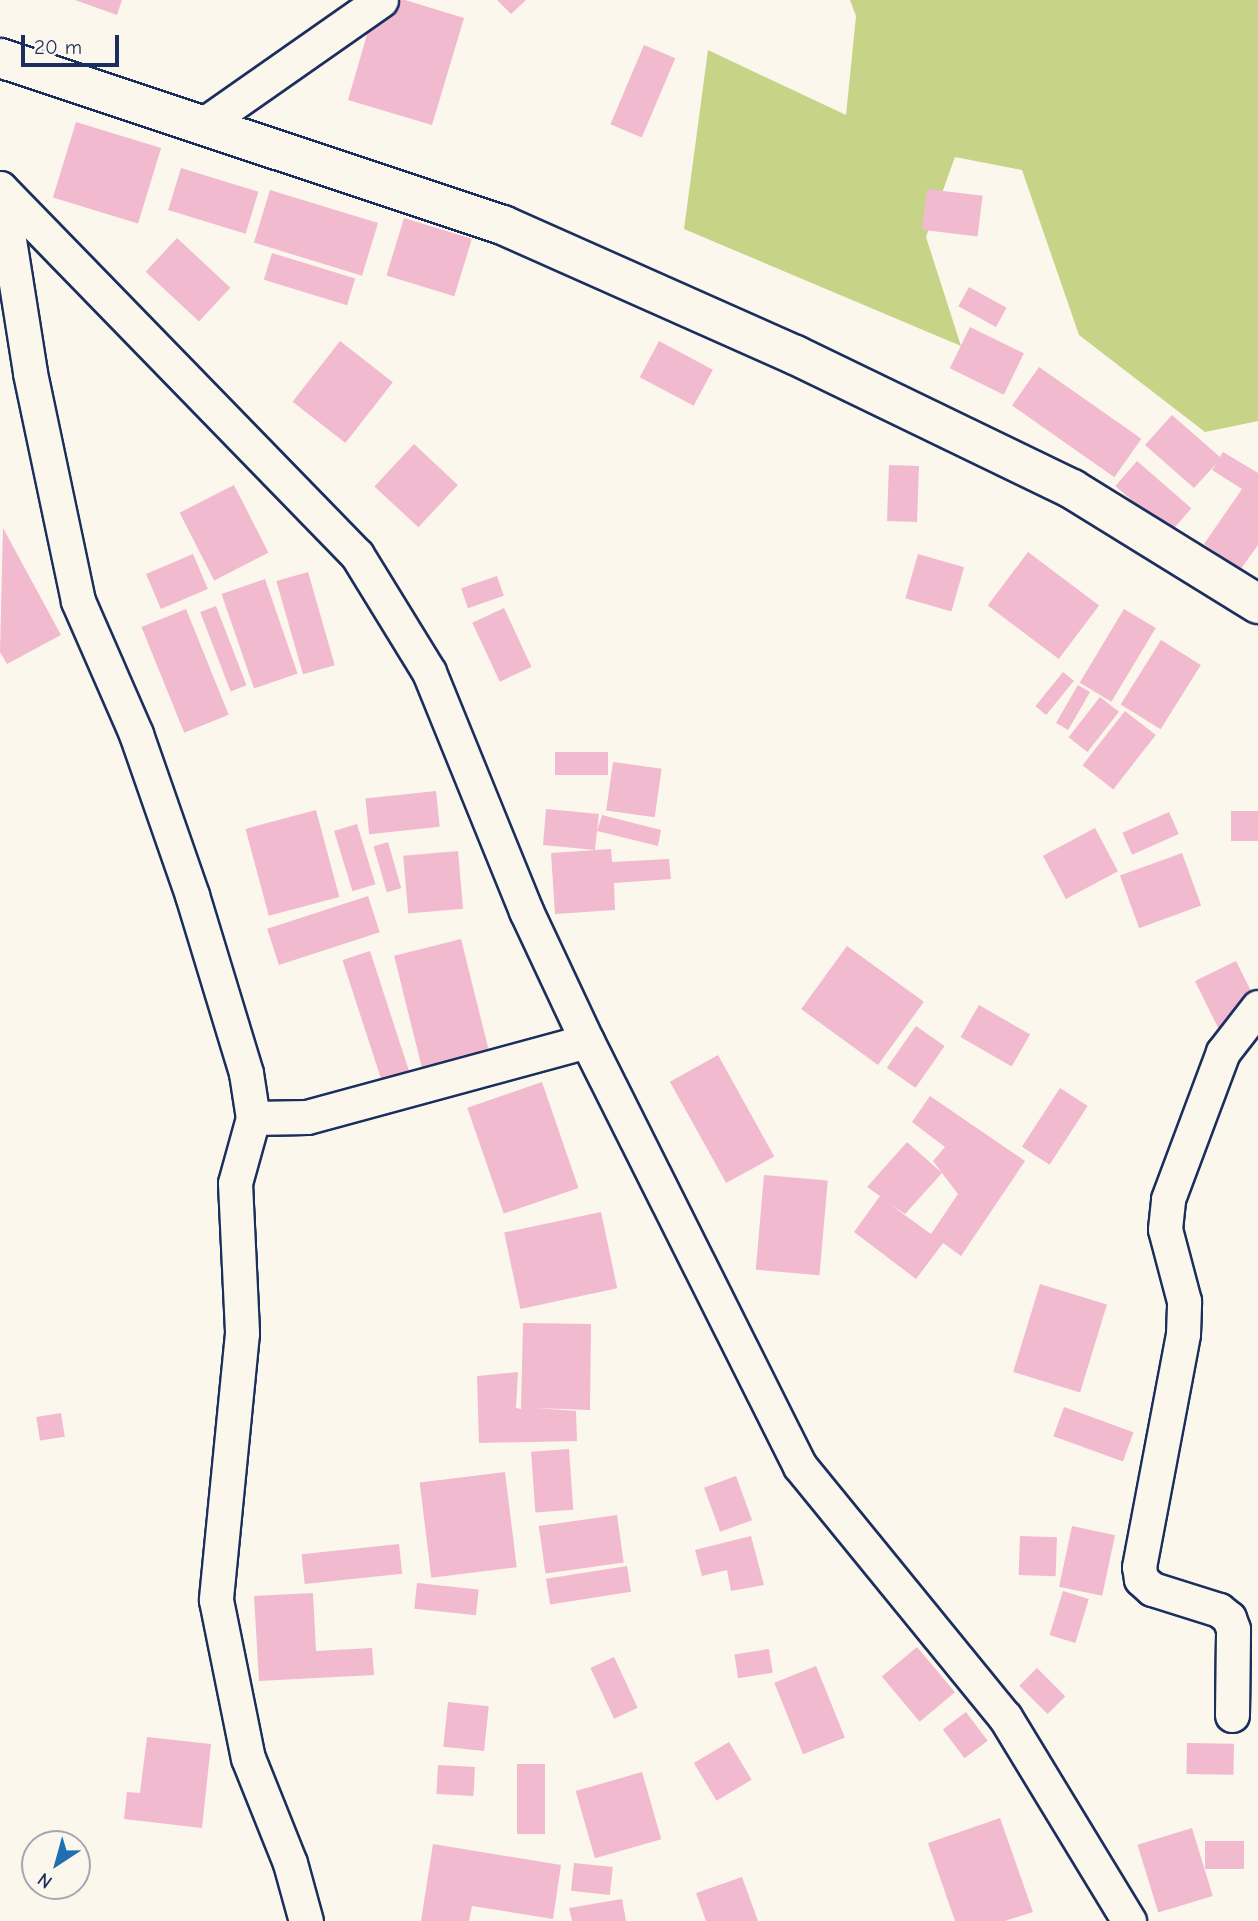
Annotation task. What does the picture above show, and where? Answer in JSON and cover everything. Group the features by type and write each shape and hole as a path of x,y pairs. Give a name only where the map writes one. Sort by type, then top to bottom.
{"street":[{"path":"204,124 381,0"},
{"path":"0,58 503,225 795,355 1072,489 1258,604"},
{"path":"0,189 357,555 429,672 526,911 587,1041 800,1466 1005,1717 1129,1921"},
{"path":"0,189 30,373 78,601 136,734 192,895 246,1073 253,1118 235,1183 242,1333 216,1600 247,1758 290,1863 306,1921"},
{"path":"1232,1715 1233,1629 1229,1618 1219,1610 1152,1588 1141,1579 1139,1567 1183,1334 1184,1301 1166,1229 1168,1199 1223,1052 1258,1007"},
{"path":"253,1118 307,1117 587,1041"}],"green space":[{"path":"850,0 1258,0 1258,421 1205,432 1079,335 1022,170 955,157 926,237 961,346 684,229 708,50 846,115 856,16"}],"building":[{"path":"75,0 122,0 117,15"},
{"path":"377,0 405,0 464,18 432,125 348,100"},
{"path":"497,0 526,0 511,14"},
{"path":"644,45 675,58 642,137 610,124"},
{"path":"76,122 161,148 138,224 53,198"},
{"path":"181,168 258,192 246,234 168,210"},
{"path":"927,189 983,196 978,237 922,230"},
{"path":"270,190 378,223 362,276 254,243"},
{"path":"404,218 472,239 454,296 386,275"},
{"path":"177,238 230,288 199,321 146,272"},
{"path":"272,253 355,278 347,305 264,280"},
{"path":"969,287 1007,308 996,327 958,306"},
{"path":"970,327 1024,353 1004,395 950,368"},
{"path":"340,341 393,382 345,443 293,402"},
{"path":"659,341 713,370 694,406 640,377"},
{"path":"1039,367 1141,439 1114,477 1012,406"},
{"path":"1172,415 1220,457 1223,452 1258,473 1258,545 1240,570 1204,544 1242,489 1212,470 1217,463 1194,488 1145,445"},
{"path":"414,444 458,485 418,527 374,486"},
{"path":"1137,461 1191,508 1170,533 1115,486"},
{"path":"889,465 919,466 917,522 887,521"},
{"path":"234,485 269,553 214,580 180,513"},
{"path":"3,528 61,635 7,664 0,652"},
{"path":"1028,552 1099,606 1059,659 988,606"},
{"path":"193,554 208,589 161,609 146,574"},
{"path":"918,554 964,567 951,611 905,598"},
{"path":"308,572 335,665 303,674 276,581"},
{"path":"497,576 504,596 468,608 461,588"},
{"path":"265,579 298,674 254,689 222,594"},
{"path":"216,606 246,685 231,691 200,612"},
{"path":"504,608 531,667 500,682 472,623"},
{"path":"186,609 229,715 184,733 141,627"},
{"path":"1124,609 1156,628 1111,702 1080,683"},
{"path":"1161,640 1201,665 1161,729 1121,704"},
{"path":"1063,672 1074,681 1046,715 1035,706"},
{"path":"1078,685 1090,692 1068,730 1056,723"},
{"path":"1100,697 1119,712 1088,752 1069,737"},
{"path":"1125,711 1156,735 1113,789 1083,765"},
{"path":"555,752 608,752 608,775 555,775"},
{"path":"613,762 662,769 655,817 606,811"},
{"path":"436,791 440,827 369,834 365,798"},
{"path":"546,809 599,814 595,850 543,845"},
{"path":"316,810 339,897 269,916 245,829"},
{"path":"1231,811 1258,811 1258,841 1231,841"},
{"path":"1169,812 1179,834 1132,855 1122,833"},
{"path":"602,815 661,830 658,846 597,831"},
{"path":"357,824 375,884 352,891 334,831"},
{"path":"1095,828 1118,871 1066,899 1043,856"},
{"path":"388,842 401,888 387,892 374,846"},
{"path":"611,849 612,862 669,859 671,879 614,883 615,910 555,914 551,853"},
{"path":"458,851 463,909 408,914 403,856"},
{"path":"1182,853 1201,906 1139,928 1120,876"},
{"path":"368,896 380,932 279,965 267,929"},
{"path":"461,939 490,1055 423,1072 394,956"},
{"path":"847,946 924,1002 878,1065 801,1009"},
{"path":"370,951 410,1076 383,1085 342,960"},
{"path":"1236,961 1258,1005 1222,1036 1195,981"},
{"path":"979,1005 1030,1034 1012,1067 961,1037"},
{"path":"916,1026 945,1046 915,1088 887,1068"},
{"path":"718,1055 774,1156 726,1183 670,1082"},
{"path":"542,1082 578,1188 504,1214 467,1108"},
{"path":"1060,1088 1088,1106 1050,1165 1022,1147"},
{"path":"930,1096 1025,1161 961,1256 943,1243 916,1279 854,1232 880,1196 867,1187 907,1142 942,1173 933,1161 945,1147 912,1122","holes":["942,1173 958,1194 931,1234 888,1203 905,1214"]},
{"path":"764,1175 828,1181 819,1275 756,1270"},
{"path":"601,1212 617,1288 520,1309 504,1233"},
{"path":"1040,1284 1107,1304 1080,1392 1013,1372"},
{"path":"523,1323 591,1324 590,1410 537,1408 576,1411 577,1441 479,1443 477,1376 518,1372 516,1408 521,1409"},
{"path":"1064,1407 1134,1432 1123,1461 1053,1436"},
{"path":"61,1413 65,1437 40,1441 36,1417"},
{"path":"569,1449 573,1510 535,1513 531,1452"},
{"path":"505,1472 517,1567 431,1578 420,1482"},
{"path":"736,1476 752,1520 720,1532 704,1488"},
{"path":"617,1515 624,1563 545,1574 539,1526"},
{"path":"1072,1526 1115,1535 1102,1596 1059,1587"},
{"path":"751,1536 764,1585 731,1591 727,1570 702,1576 695,1550"},
{"path":"1020,1536 1057,1537 1056,1576 1019,1575"},
{"path":"399,1544 402,1574 305,1584 302,1554"},
{"path":"627,1566 631,1592 550,1605 546,1579"},
{"path":"417,1583 479,1589 476,1615 414,1609"},
{"path":"1063,1591 1089,1599 1075,1643 1050,1635"},
{"path":"313,1593 316,1651 372,1648 374,1675 259,1681 254,1596"},
{"path":"917,1647 955,1692 920,1722 882,1677"},
{"path":"769,1649 773,1673 738,1678 734,1654"},
{"path":"614,1657 638,1708 614,1719 590,1668"},
{"path":"816,1666 845,1737 803,1754 774,1683"},
{"path":"1037,1668 1065,1696 1048,1714 1019,1686"},
{"path":"448,1702 489,1706 484,1751 443,1747"},
{"path":"966,1712 988,1741 965,1758 943,1729"},
{"path":"147,1737 211,1744 202,1828 124,1819 127,1792 140,1793"},
{"path":"729,1742 752,1780 717,1801 694,1763"},
{"path":"1187,1743 1234,1744 1233,1775 1186,1774"},
{"path":"517,1764 545,1764 545,1834 517,1834"},
{"path":"438,1765 475,1767 473,1796 436,1794"},
{"path":"642,1772 661,1839 595,1858 576,1791"},
{"path":"1000,1818 1033,1912 1005,1921 955,1921 928,1843"},
{"path":"1192,1828 1213,1896 1158,1913 1137,1845"},
{"path":"1205,1841 1244,1841 1244,1869 1205,1869"},
{"path":"433,1844 561,1865 553,1919 472,1906 469,1921 421,1921"},
{"path":"574,1863 613,1867 610,1895 571,1891"},
{"path":"742,1877 758,1921 706,1921 696,1893"},
{"path":"622,1899 626,1921 572,1921 569,1908"}]}
